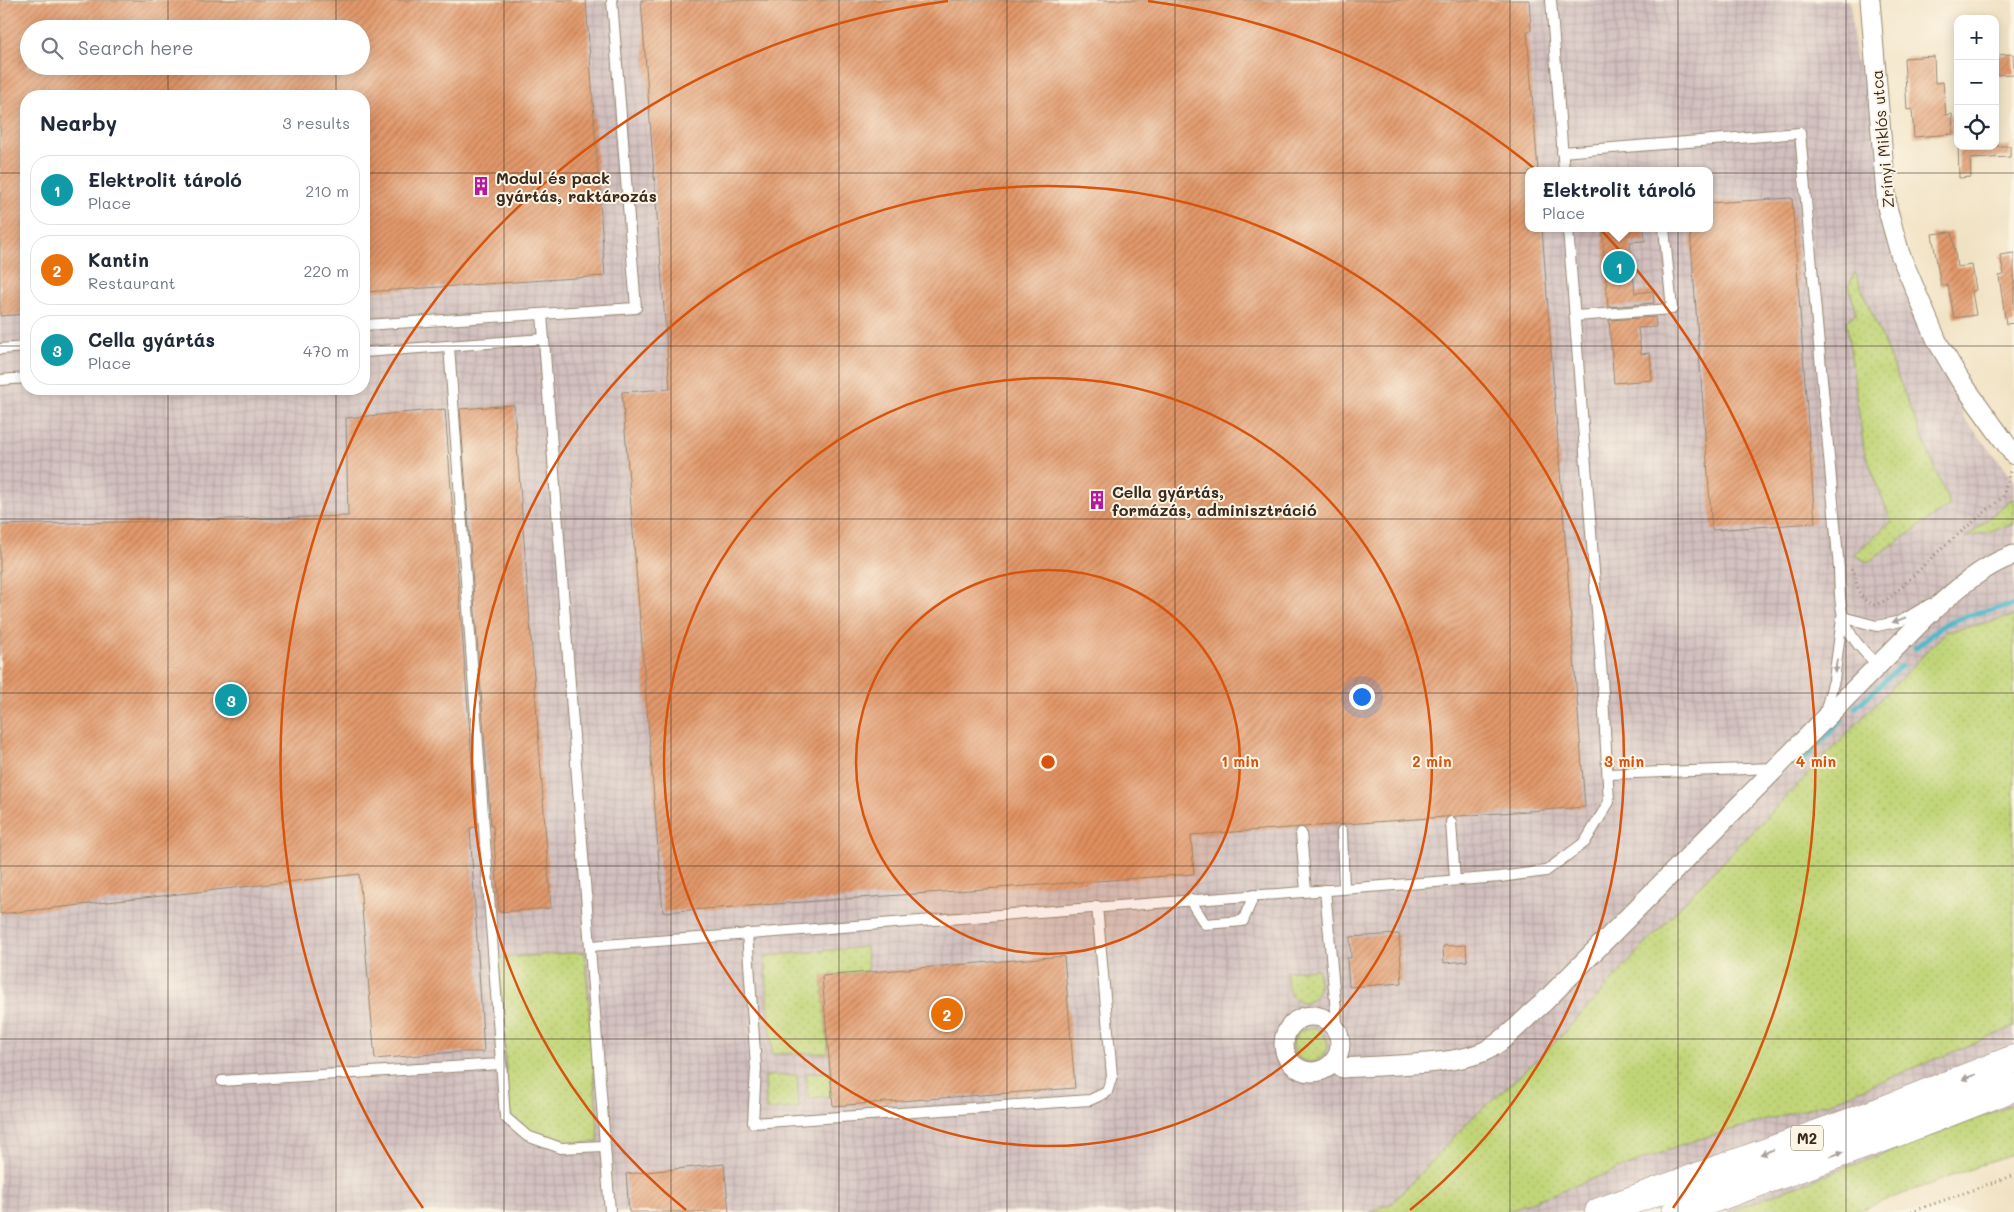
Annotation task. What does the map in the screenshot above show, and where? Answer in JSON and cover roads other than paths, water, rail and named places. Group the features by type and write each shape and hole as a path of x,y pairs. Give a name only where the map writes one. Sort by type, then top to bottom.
{"highway":[{"name":"M2","path":"1599,1212 1863,1118 2014,1059"},
{"name":"M2","path":"1676,1212 1880,1139 2014,1087"}],"street":[{"name":"Zrínyi Miklós utca","path":"1870,0 1887,207 1900,254 1937,341 1960,380 2013,460"},
{"path":"1333,1063 1343,1068 1446,1060 1486,1051 1542,1004 1878,665 1957,589 1988,568 2014,554"},
{"path":"1308,1016 1326,1019 1338,1033 1340,1049 1333,1063 1319,1071 1302,1070 1288,1059 1283,1041 1291,1024 1308,1016"}],"lane":[{"path":"370,325 636,308 612,0"},
{"path":"1551,0 1564,167"},
{"path":"1562,152 1800,133 1842,617 1829,703 1819,725"},
{"path":"591,946 1455,880 1546,871 1586,842 1608,802 1608,774 1568,232"},
{"path":"1575,316 1672,309 1664,232"},
{"path":"542,314 610,1212"},
{"path":"370,352 544,339"},
{"path":"449,346 505,1117 527,1136 561,1148 604,1146"},
{"path":"0,348 20,347"},
{"path":"0,380 20,378"},
{"path":"1842,617 1876,626 1901,621 1957,589"},
{"path":"1842,617 1859,649 1878,665"},
{"path":"1608,774 1777,768"},
{"path":"1451,822 1455,880"},
{"path":"1342,831 1344,888"},
{"path":"1301,833 1306,891"},
{"path":"1325,890 1338,1033"},
{"path":"1190,900 1205,924 1234,922 1244,921 1254,895"},
{"path":"747,933 756,1068 753,1123 1090,1100 1107,1092 1112,1076 1097,906"},
{"path":"222,1081 500,1064"}],"waterway":[{"path":"1915,648 1943,625 1976,613 2014,605"},
{"path":"1855,708 1901,666"},
{"path":"1798,765 1842,720"}],"place":[{"name":"Modul és pack gyártás, raktározás","path":"481,186"},
{"name":"Elektrolit tároló","path":"1619,267"},
{"name":"Cella gyártás, formázás, adminisztráció","path":"1097,500"},
{"name":"Cella gyártás","path":"231,700"},
{"name":"Kantin","path":"947,1014"}]}
